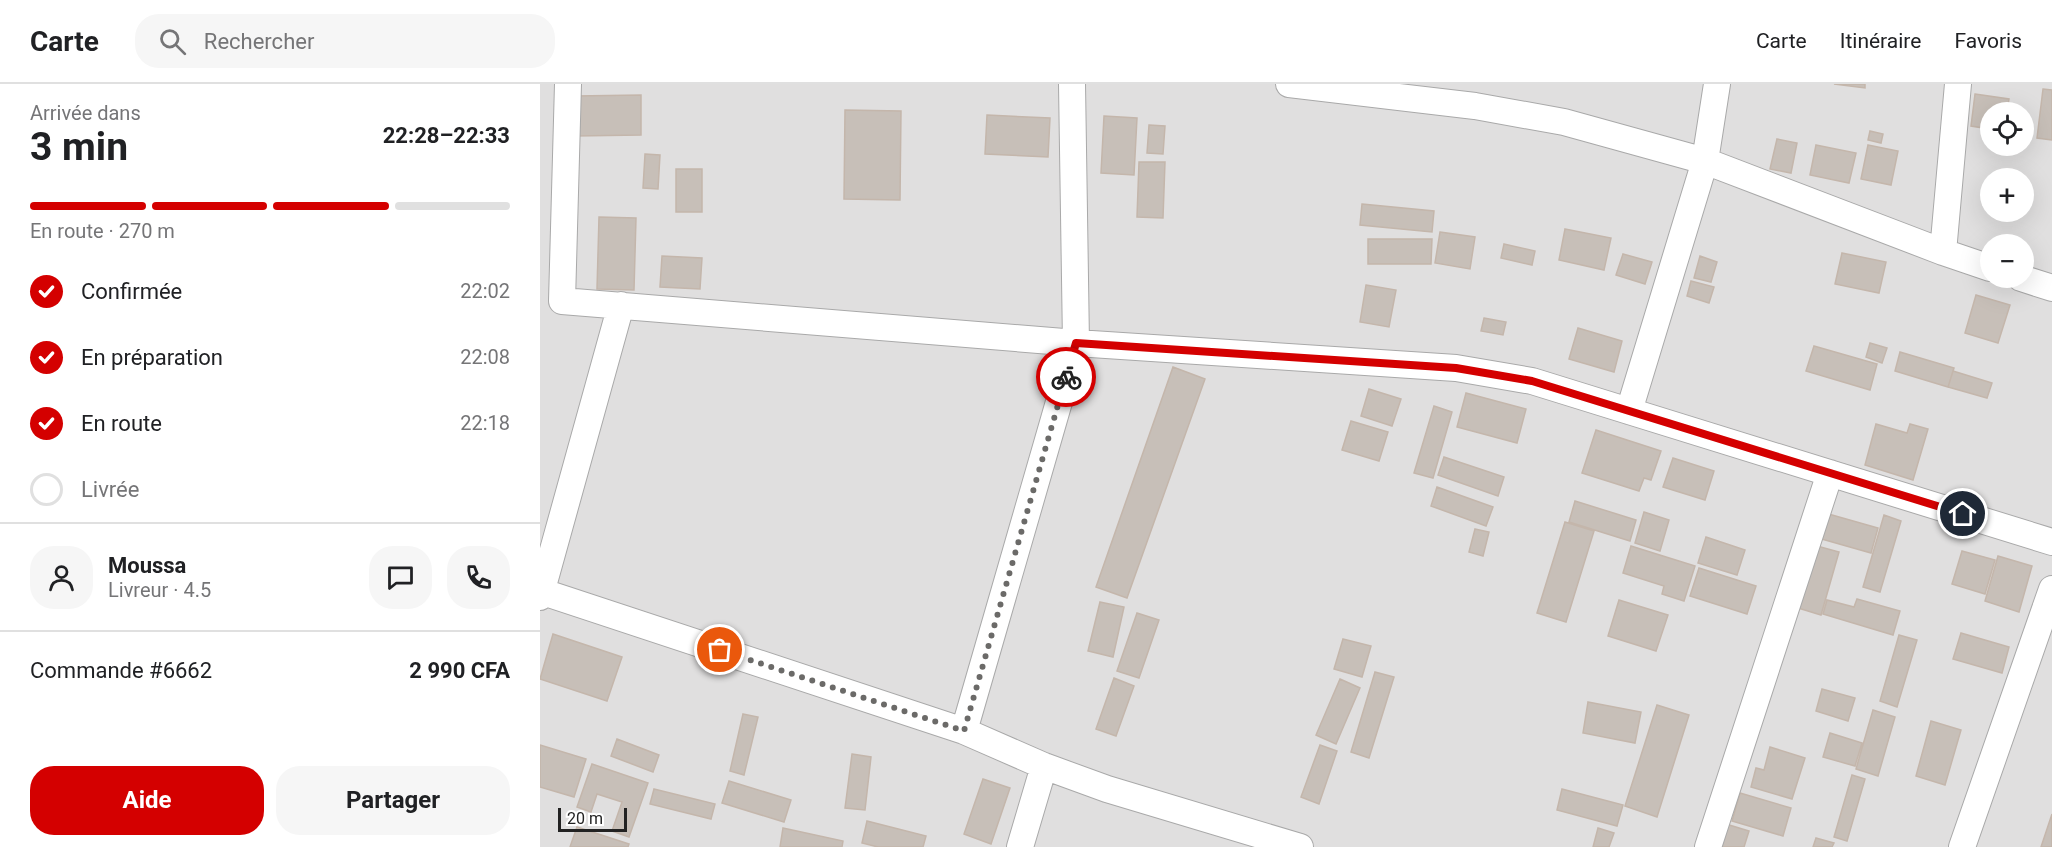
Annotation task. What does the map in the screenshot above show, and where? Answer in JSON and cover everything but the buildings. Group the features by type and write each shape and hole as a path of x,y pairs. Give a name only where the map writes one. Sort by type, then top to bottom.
{"street":[{"path":"568,84 562,301 1076,343 1456,368 1532,381 2052,542"},
{"path":"964,731 1076,343 1072,84"},
{"path":"1289,84 1475,106 1564,122 1705,161 1980,265"},
{"path":"1629,411 1705,161 1717,84"},
{"path":"1942,252 1958,84"},
{"path":"2034,282 2052,288"},
{"path":"621,305 541,593 964,731 1044,766 1107,789 1300,847"},
{"path":"1708,847 1830,473"},
{"path":"1962,847 2052,589"},
{"path":"1020,847 1044,766"}],"shaded area":[{"path":"540,84 2052,84 2052,847 540,847"}],"way so far":[{"path":"720,650 964,731 1066,377"}],"route":[{"path":"1066,377 1076,343 1456,368 1532,381 1963,514"}]}
